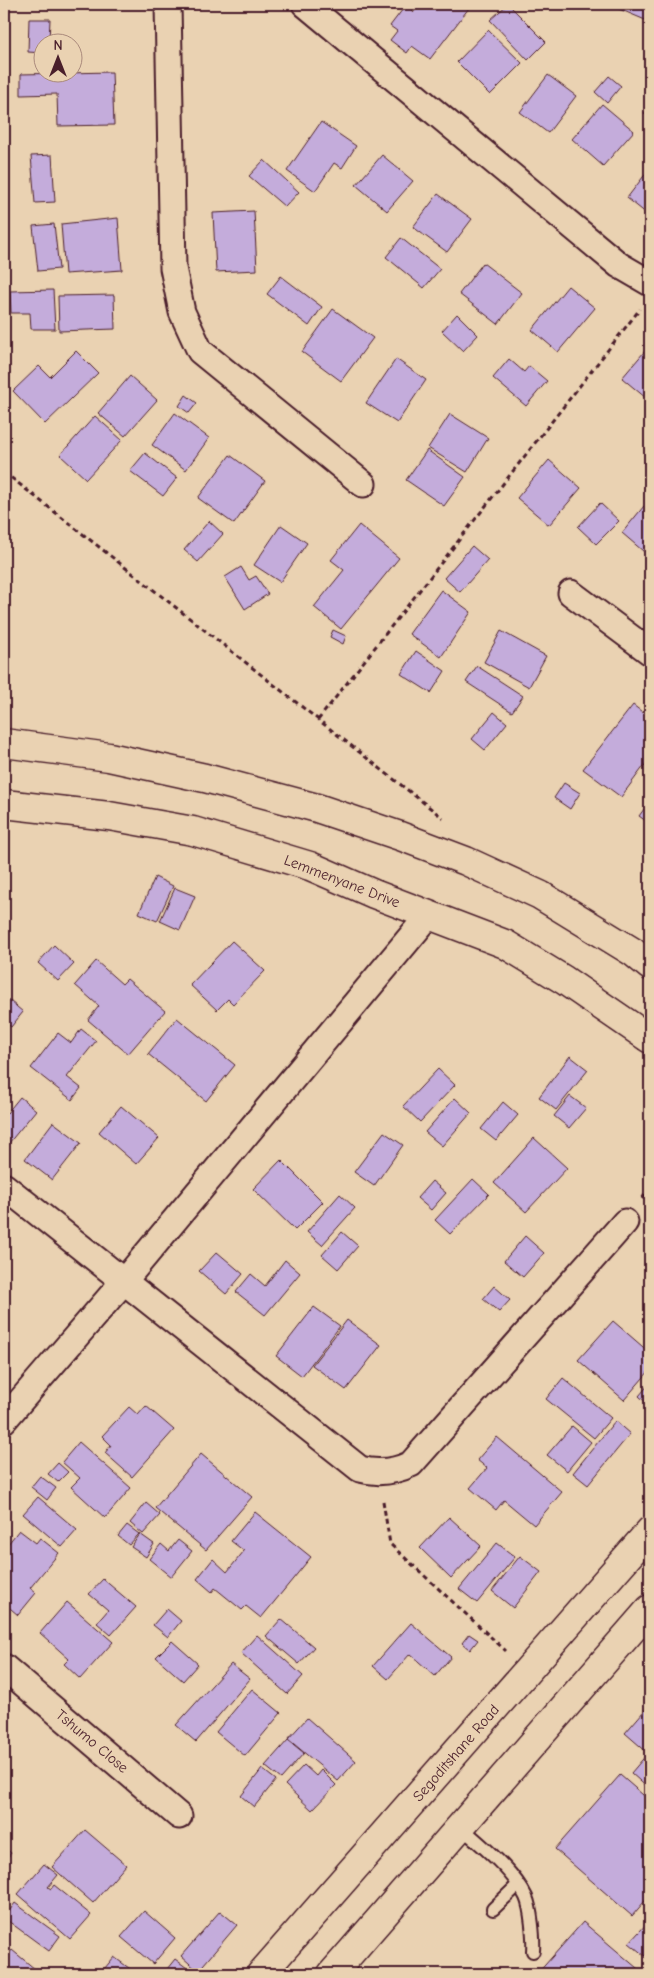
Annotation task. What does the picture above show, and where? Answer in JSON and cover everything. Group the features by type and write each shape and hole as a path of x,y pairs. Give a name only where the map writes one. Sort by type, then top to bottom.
{"main road":[{"path":"4,743 109,757 205,778 317,808 400,836 466,862 540,895 633,952 650,966"},
{"name":"Lemmenyane Drive","path":"4,804 109,816 193,830 310,866 374,894 505,944 564,980 650,1039"},
{"name":"Segoditshane Road","path":"261,1974 650,1531"},
{"path":"332,1974 650,1609"}],"street":[{"path":"168,4 173,268 182,312 200,351 363,484"},
{"path":"305,4 619,264 647,293"},
{"path":"571,593 650,652"},
{"path":"4,1420 124,1281 429,915"},
{"path":"4,1186 360,1469 379,1472 400,1469 411,1464 625,1222"},
{"name":"Tshumo Close","path":"4,1667 179,1816"}],"lane":[{"path":"461,1827 503,1866 527,1898 534,1938 533,1951"},
{"path":"493,1909 518,1885"}],"path":[{"path":"318,720 647,293"},
{"path":"4,472 448,822"},
{"path":"379,1472 390,1544 528,1672"}],"building":[{"path":"376,4 387,4 383,9"},
{"path":"420,4 463,4 469,8 430,59 412,46 407,53 390,40 397,31 390,26 406,5 414,12"},
{"path":"508,4 546,42 528,60 490,20"},
{"path":"613,4 650,4 650,22 612,6"},
{"path":"29,19 50,19 49,32 32,32 32,52 28,52"},
{"path":"488,30 522,63 490,95 457,62"},
{"path":"112,72 114,125 58,126 57,94 21,95 21,74 32,74 32,82 82,82 82,73"},
{"path":"548,75 576,96 548,133 520,112"},
{"path":"609,76 621,86 607,103 595,92"},
{"path":"602,104 634,131 603,166 572,139"},
{"path":"650,105 650,118 644,113"},
{"path":"321,122 356,146 342,168 334,163 315,191 287,171"},
{"path":"52,155 55,202 35,203 31,156"},
{"path":"382,155 413,181 387,211 356,185"},
{"path":"264,160 299,192 285,207 249,176"},
{"path":"650,168 650,212 647,214 627,198"},
{"path":"438,194 472,219 447,252 413,227"},
{"path":"254,211 257,270 216,272 213,213"},
{"path":"118,218 122,270 65,274 61,224"},
{"path":"54,224 59,269 38,271 33,226"},
{"path":"401,238 440,269 424,288 386,257"},
{"path":"483,263 522,293 498,324 459,294"},
{"path":"281,276 322,307 309,326 267,294"},
{"path":"568,286 595,308 558,352 532,330"},
{"path":"53,290 55,329 31,329 30,313 11,313 10,291"},
{"path":"114,295 115,329 59,331 58,296"},
{"path":"333,309 373,338 341,381 302,352"},
{"path":"457,314 478,335 463,351 442,331"},
{"path":"650,345 650,369 648,371 650,373 650,393 646,398 622,378"},
{"path":"76,351 98,373 45,424 13,391 39,366 50,377"},
{"path":"396,359 426,380 397,423 366,403"},
{"path":"509,359 524,372 529,366 547,381 526,406 493,378"},
{"path":"130,376 157,400 125,436 98,413"},
{"path":"186,395 197,403 189,413 179,406"},
{"path":"175,413 209,438 186,470 152,445"},
{"path":"450,414 488,438 467,472 428,448"},
{"path":"95,416 122,440 86,479 60,455"},
{"path":"427,450 465,477 444,506 406,480"},
{"path":"145,453 177,478 163,496 130,471"},
{"path":"230,455 265,481 234,524 198,498"},
{"path":"549,460 581,488 549,525 517,498"},
{"path":"600,503 619,521 596,544 578,527"},
{"path":"644,506 650,511 650,557 622,533"},
{"path":"209,521 223,534 198,562 184,550"},
{"path":"281,525 307,543 280,582 254,565"},
{"path":"359,525 399,558 341,629 314,607 344,570 331,560"},
{"path":"472,546 488,560 460,592 444,578"},
{"path":"241,567 249,580 256,576 268,594 245,609 225,577"},
{"path":"441,590 471,612 441,657 409,634"},
{"path":"333,630 346,636 343,644 330,637"},
{"path":"501,631 546,656 529,687 484,662"},
{"path":"416,651 445,671 431,693 401,674"},
{"path":"477,666 523,696 512,712 466,682"},
{"path":"633,705 650,718 650,758 621,797 583,769"},
{"path":"494,712 507,723 485,750 472,739"},
{"path":"564,783 580,793 570,809 554,798"},
{"path":"650,801 650,824 639,816"},
{"path":"155,877 173,886 157,921 139,913"},
{"path":"175,888 195,896 180,930 160,921"},
{"path":"232,941 265,971 233,1004 228,999 217,1010 190,985"},
{"path":"54,945 74,964 58,981 38,963"},
{"path":"96,961 122,984 127,979 165,1011 128,1054 88,1020 99,1006 75,985"},
{"path":"4,996 23,1012 11,1027 4,1021"},
{"path":"177,1018 235,1065 206,1101 148,1054"},
{"path":"81,1029 96,1041 67,1077 81,1088 72,1100 31,1068 58,1033 71,1043"},
{"path":"570,1056 588,1070 556,1110 539,1097"},
{"path":"438,1069 455,1085 420,1122 403,1106"},
{"path":"570,1096 586,1108 569,1128 554,1116"},
{"path":"20,1097 36,1110 4,1149 4,1110 7,1113"},
{"path":"455,1098 471,1113 442,1146 425,1132"},
{"path":"503,1102 518,1115 496,1141 481,1129"},
{"path":"121,1106 159,1138 136,1164 99,1132"},
{"path":"53,1122 81,1143 52,1180 25,1159"},
{"path":"384,1132 403,1145 374,1186 354,1172"},
{"path":"534,1138 567,1168 526,1212 494,1183"},
{"path":"281,1160 323,1202 295,1230 253,1189"},
{"path":"473,1179 489,1194 450,1234 435,1220"},
{"path":"432,1181 446,1193 431,1210 417,1198"},
{"path":"340,1194 355,1208 322,1245 307,1232"},
{"path":"342,1232 358,1246 338,1269 322,1255"},
{"path":"525,1236 544,1253 523,1277 504,1261"},
{"path":"217,1252 243,1274 226,1294 199,1271"},
{"path":"285,1260 300,1273 265,1315 236,1292 251,1274 265,1286"},
{"path":"494,1286 510,1300 499,1312 483,1299"},
{"path":"314,1307 340,1326 302,1376 276,1356"},
{"path":"347,1320 381,1345 346,1390 312,1365"},
{"path":"613,1321 650,1353 650,1370 624,1400 578,1360"},
{"path":"563,1378 611,1418 594,1438 546,1399"},
{"path":"650,1383 650,1406 639,1396"},
{"path":"146,1406 174,1430 132,1477 105,1453 111,1445 102,1436 129,1407 138,1415"},
{"path":"615,1421 630,1434 588,1485 573,1473"},
{"path":"572,1426 591,1442 567,1471 547,1455"},
{"path":"497,1437 562,1492 534,1525 504,1500 496,1510 470,1488 487,1468 477,1460"},
{"path":"79,1442 131,1488 105,1518 71,1487 80,1478 62,1462"},
{"path":"201,1454 252,1497 206,1550 155,1508"},
{"path":"58,1463 68,1472 58,1482 48,1474"},
{"path":"40,1476 56,1488 47,1500 31,1487"},
{"path":"38,1497 77,1530 62,1547 23,1514"},
{"path":"146,1503 160,1515 143,1534 130,1523"},
{"path":"255,1512 311,1557 261,1618 246,1606 242,1610 215,1588 212,1592 197,1579 213,1559 227,1572 244,1551 231,1541"},
{"path":"449,1517 481,1546 451,1578 420,1548"},
{"path":"127,1525 139,1534 129,1545 118,1536"},
{"path":"19,1530 36,1543 40,1538 59,1553 30,1588 36,1593 18,1615 4,1603 4,1549"},
{"path":"140,1534 154,1544 146,1557 131,1547"},
{"path":"178,1540 192,1551 171,1577 149,1559 161,1544 169,1551"},
{"path":"497,1543 515,1557 477,1603 459,1589"},
{"path":"520,1556 541,1572 513,1608 492,1591"},
{"path":"103,1579 136,1607 111,1635 97,1623 108,1610 89,1594"},
{"path":"67,1602 113,1642 80,1679 64,1664 69,1659 40,1633"},
{"path":"167,1609 181,1621 168,1637 153,1625"},
{"path":"281,1619 314,1647 299,1664 266,1636"},
{"path":"411,1623 451,1657 435,1676 410,1654 388,1679 373,1666"},
{"path":"469,1634 478,1640 470,1650 462,1643"},
{"path":"257,1635 303,1676 287,1694 241,1653"},
{"path":"172,1641 198,1664 183,1681 156,1657"},
{"path":"231,1664 250,1679 196,1742 176,1725"},
{"path":"252,1689 281,1713 245,1756 216,1732"},
{"path":"650,1704 650,1790 631,1773 648,1753 625,1733"},
{"path":"307,1718 356,1761 338,1781 288,1739"},
{"path":"288,1740 304,1753 281,1779 265,1766"},
{"path":"304,1765 316,1776 321,1770 336,1785 312,1810 285,1785"},
{"path":"262,1769 276,1780 254,1807 241,1796"},
{"path":"620,1775 650,1801 650,1895 632,1916 555,1849"},
{"path":"85,1830 126,1865 93,1903 52,1867"},
{"path":"4,1847 11,1853 4,1862"},
{"path":"44,1864 58,1875 48,1887 51,1889 54,1885 91,1915 70,1939 18,1894"},
{"path":"15,1903 60,1936 49,1951 4,1918"},
{"path":"144,1911 175,1938 153,1964 121,1937"},
{"path":"220,1911 237,1925 198,1971 181,1956"},
{"path":"650,1920 650,1960 629,1943"},
{"path":"583,1922 644,1974 537,1974"},
{"path":"12,1950 41,1974 4,1974 4,1959"},
{"path":"114,1957 137,1974 100,1974"},
{"path":"175,1959 195,1974 163,1974"}]}
